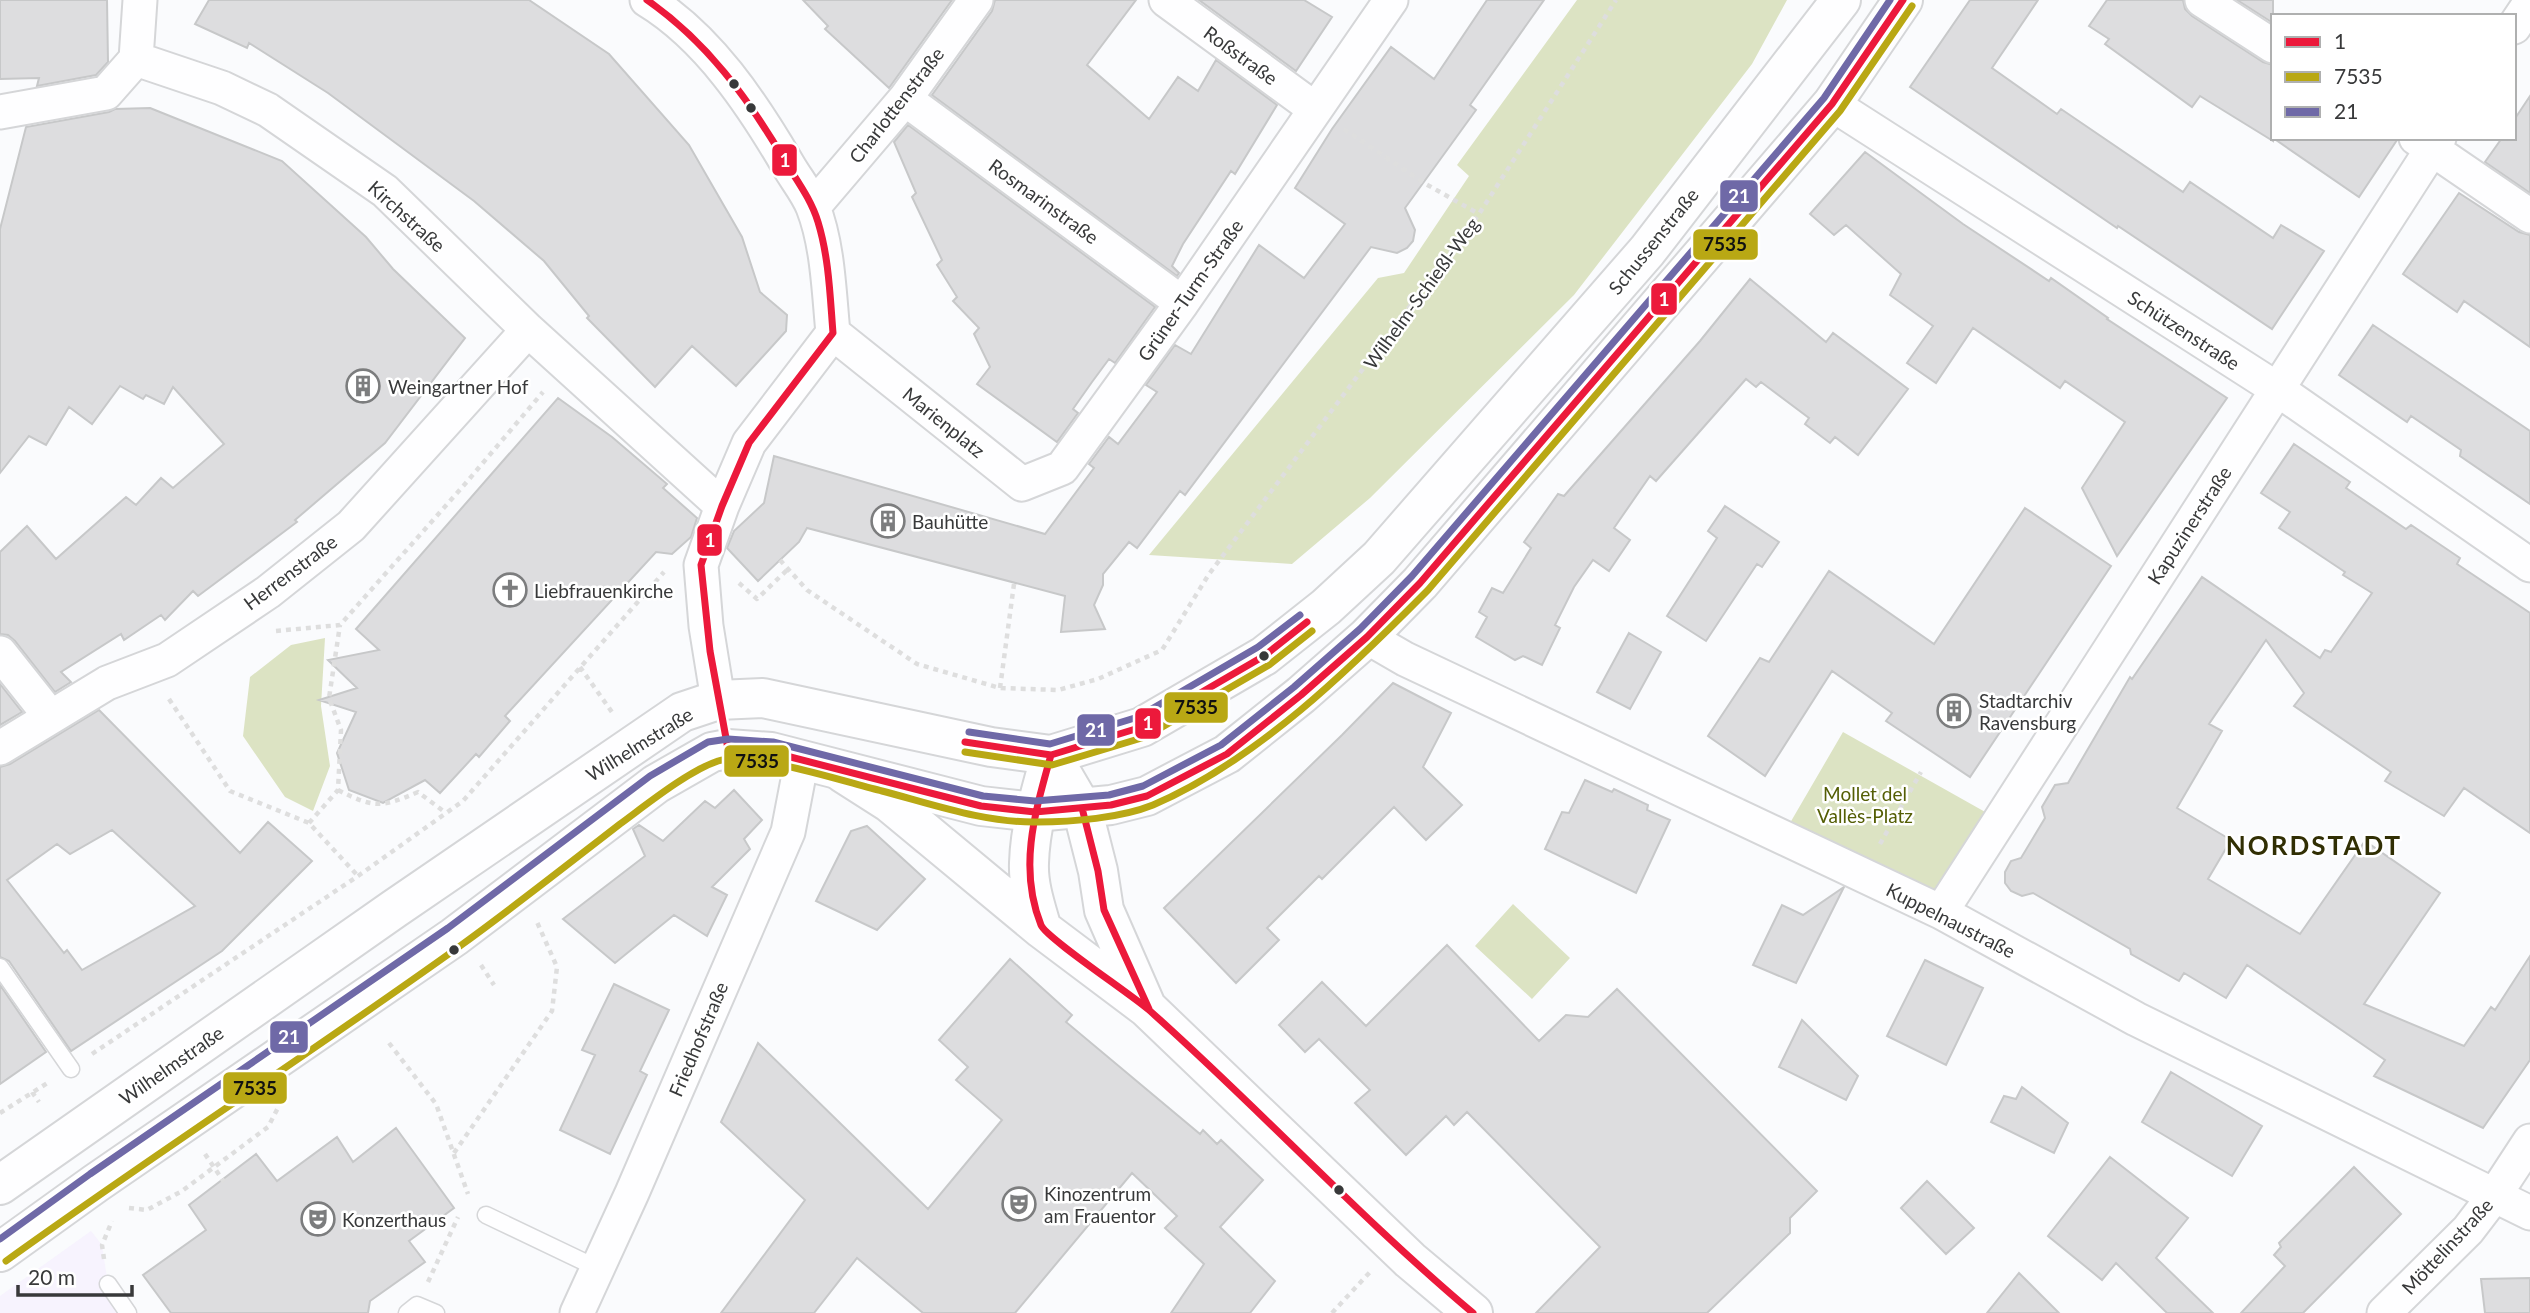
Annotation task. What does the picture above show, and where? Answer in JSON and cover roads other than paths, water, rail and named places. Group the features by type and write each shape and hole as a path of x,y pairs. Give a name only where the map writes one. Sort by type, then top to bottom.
{"main road":[{"name":"Schussenstraße","path":"718,700 763,698 991,747 1051,755 1142,727 1264,656 1326,607 1379,558 1647,251 1841,0"},
{"path":"0,1252 454,937 656,784 712,752 728,749 771,752 981,806 1035,812 1111,805 1147,796 1227,754 1367,638 1420,583 1845,112 1903,0"},
{"name":"Wilhelmstraße","path":"0,1185 682,712 718,700 728,749"},
{"path":"1051,755 1082,808 1098,871 1104,910 1147,1007"},
{"path":"1042,929 1033,899 1028,865 1035,812 1051,755"},
{"path":"818,763 890,803 1042,929 1147,1007 1410,1260 1473,1313"}],"street":[{"path":"0,112 106,93 136,59 139,0"},
{"path":"647,0 660,8 708,52 760,117 813,207 827,262 833,333 749,443 701,565 706,626 718,700"},
{"name":"Charlottenstraße","path":"813,207 905,99 976,0"},
{"name":"Roßstraße","path":"1166,0 1315,109"},
{"name":"Grüner-Turm-Straße","path":"1062,468 1182,303 1391,0"},
{"path":"2202,0 2271,45"},
{"path":"2516,24 2530,3"},
{"name":"Kirchstraße","path":"136,59 222,88 268,110 385,191 528,330 722,506"},
{"name":"Rosmarinstraße","path":"905,99 1182,303"},
{"name":"Schützenstraße","path":"1845,112 2277,389 2530,565"},
{"path":"2429,142 2530,216"},
{"name":"Kapuzinerstraße","path":"1941,912 2277,389 2429,142"},
{"name":"Herrenstraße","path":"0,748 107,683 167,660 268,592 351,526 528,330"},
{"name":"Marienplatz","path":"833,333 1022,484 1062,468"},
{"name":"Kuppelnaustraße","path":"1367,638 1405,659 1941,912 2136,1019 2530,1213"},
{"path":"0,653 50,716"},
{"name":"Friedhofstraße","path":"577,1313 818,763"},
{"name":"Möttelinstraße","path":"2384,1313 2468,1230 2530,1141"}],"lane":[{"path":"0,967 71,1069"},
{"path":"486,1214 597,1268"},
{"path":"108,1284 128,1313"},
{"path":"412,1309 436,1313"}],"place":[{"name":"Weingartner Hof","path":"363,386"},
{"name":"Bauhütte","path":"888,521"},
{"name":"Liebfrauenkirche","path":"510,590"},
{"name":"Stadtarchiv Ravensburg","path":"1954,711"},
{"name":"Kinozentrum am Frauentor","path":"1019,1204"},
{"name":"Konzerthaus","path":"318,1219"}],"district":[{"name":"NORDSTADT","path":"2314,845"}],"park label":[{"name":"Mollet del Vallès-Platz","path":"1865,804"}]}
